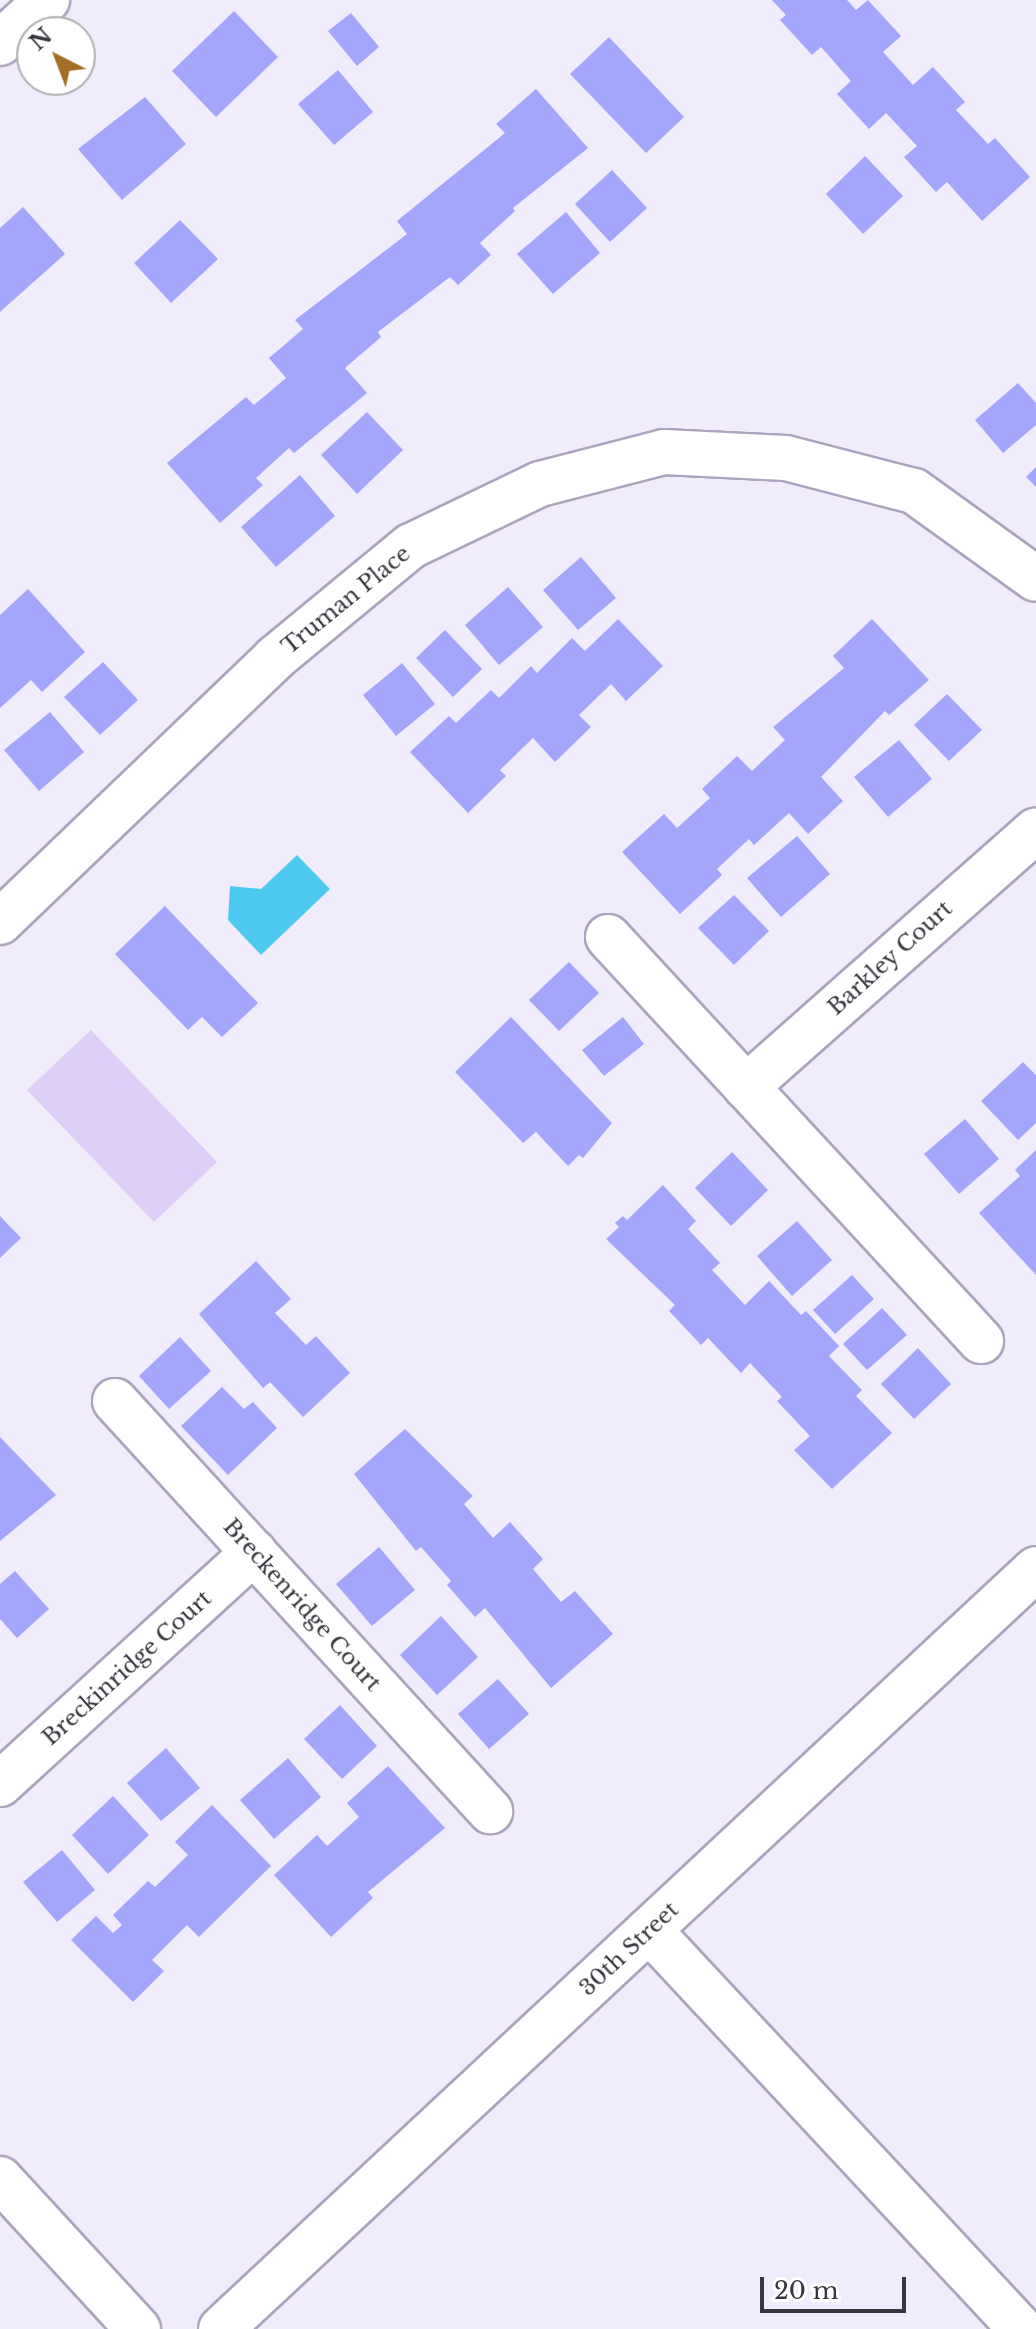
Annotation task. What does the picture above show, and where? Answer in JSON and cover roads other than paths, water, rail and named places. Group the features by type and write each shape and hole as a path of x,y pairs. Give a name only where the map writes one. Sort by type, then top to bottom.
{"street":[{"path":"0,43 47,0"},
{"name":"Truman Place","path":"0,922 275,658 411,546 540,484 664,452 786,458 914,491 1036,579"},
{"name":"Barkley Court","path":"746,1087 1036,830"},
{"path":"608,937 981,1341"},
{"name":"Breckenridge Court","path":"115,1401 490,1811"},
{"name":"Breckinridge Court","path":"0,1784 254,1552"},
{"name":"30th Street","path":"221,2329 1036,1569"},
{"path":"649,1930 1021,2329"},
{"path":"0,2179 138,2329"}],"water":[{"path":"297,855 330,889 261,955 228,920 230,886 261,889"}]}
